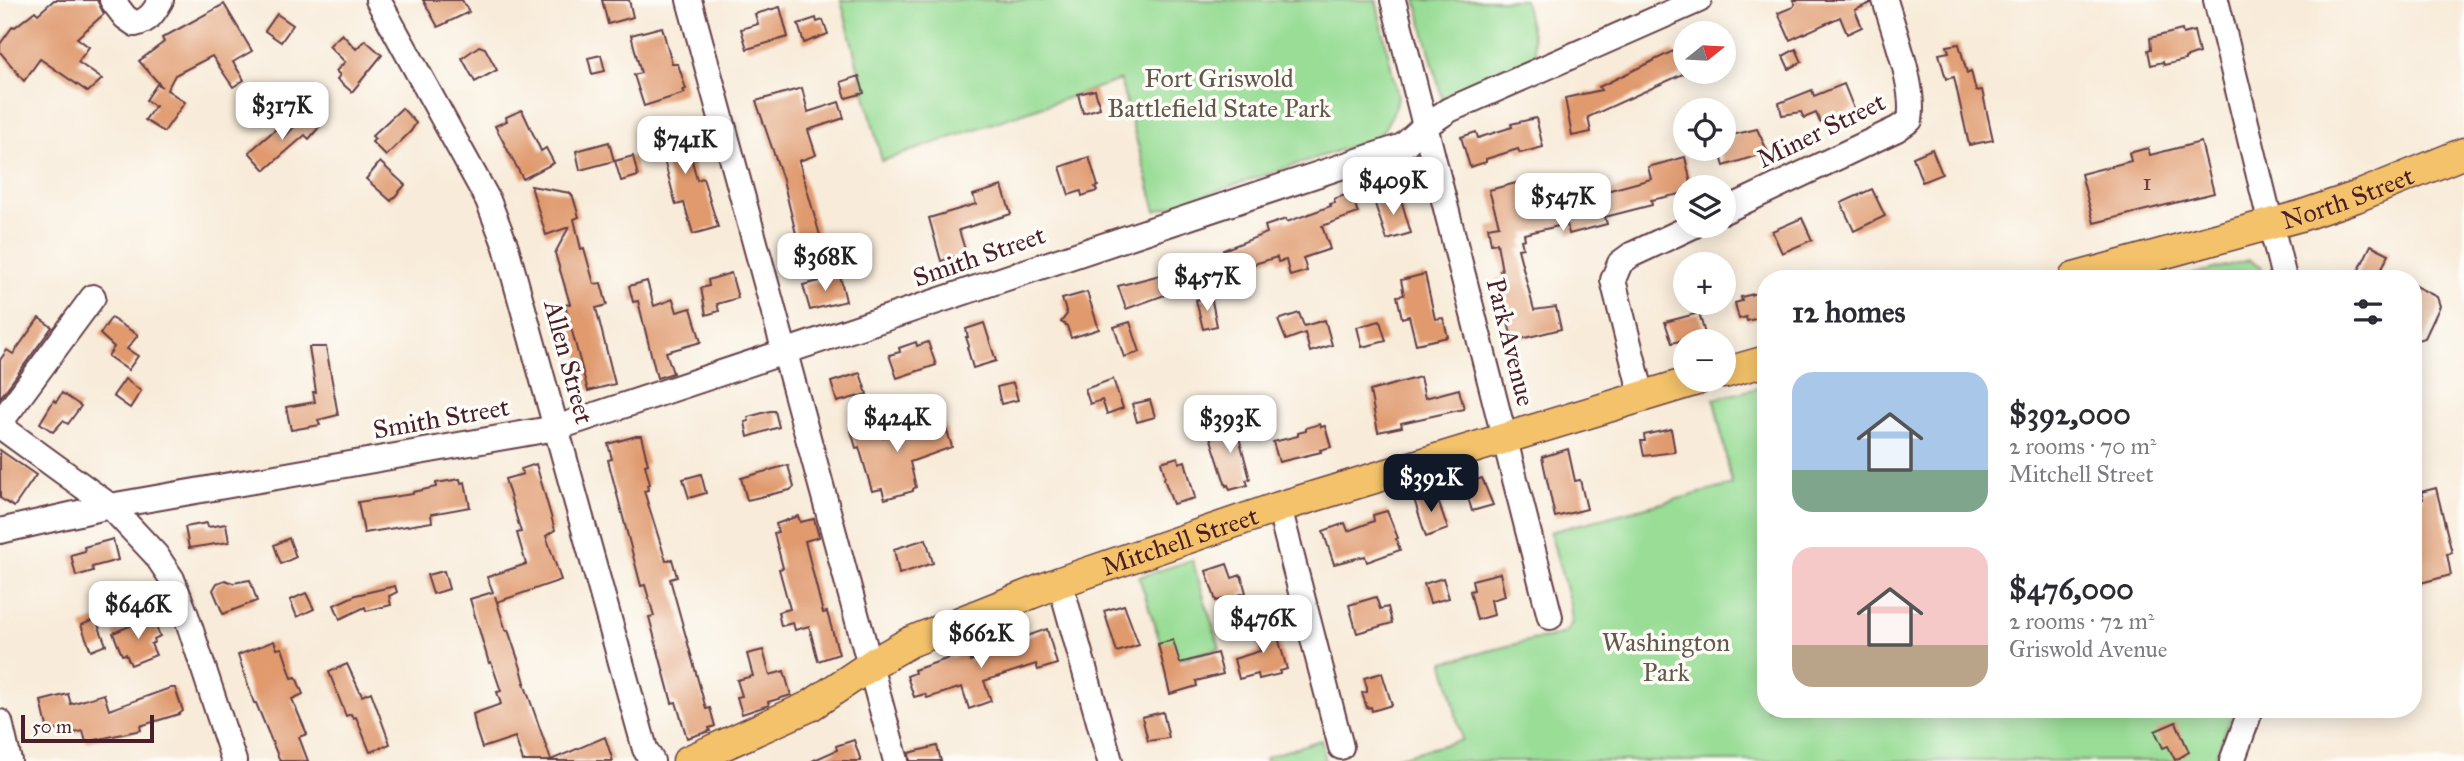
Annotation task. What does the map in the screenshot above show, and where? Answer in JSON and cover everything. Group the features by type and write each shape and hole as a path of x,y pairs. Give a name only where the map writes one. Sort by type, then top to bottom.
{"main road":[{"name":"North Street","path":"2271,225 2356,197 2464,153"},
{"path":"2104,270 2271,225"},
{"path":"1736,370 1757,364"},
{"name":"Mitchell Street","path":"688,761 810,706 909,642 1060,582 1279,508 1673,387"}],"street":[{"path":"112,0 125,17 135,24 144,22 153,14 160,0"},
{"name":"Allen Street","path":"378,0 488,200 498,224 645,749 652,761"},
{"path":"689,0 897,761"},
{"name":"Park Avenue","path":"1393,0 1550,617"},
{"name":"Smith Street","path":"0,531 110,506 556,428 1403,146 1425,126 1449,110 1699,0"},
{"name":"Miner Street","path":"1736,205 1897,130 1910,120 1912,106 1909,88 1885,0"},
{"path":"2216,0 2282,270"},
{"path":"1642,396 1613,280 1620,263 1673,235"},
{"path":"93,297 0,424 110,506 156,555 172,579 234,761"},
{"path":"1279,508 1342,747"},
{"path":"1060,582 1111,761"},
{"path":"2232,761 2248,718"},
{"path":"0,722 9,761"}],"green space":[{"name":"Fort Griswold Battlefield State Park","path":"841,0 1376,0 1398,97 1383,131 1370,140 1156,211 1120,80 882,161"},
{"path":"1416,0 1524,0 1537,58 1442,98"},
{"path":"2249,260 2261,266 2263,270 2210,270"},
{"name":"Washington Park","path":"1757,388 1757,718 2231,718 2214,761 1384,761 1462,740 1444,662 1548,638 1564,633 1570,627 1570,604 1550,532 1732,485 1714,399"},
{"path":"1192,560 1220,648 1167,663 1139,577"},
{"path":"1321,740 1326,761 1265,761 1266,757"}],"building":[{"path":"54,0 97,0 104,14 77,38 89,47 78,62 102,79 88,92 40,59 24,81 0,52 0,44 13,26 35,11 38,14"},
{"path":"423,0 462,0 469,12 438,27"},
{"path":"602,0 629,0 633,17 608,24"},
{"path":"1793,0 1871,0 1871,3 1855,10 1862,27 1847,34 1840,17 1790,40 1778,13 1793,7"},
{"path":"224,4 252,51 233,62 244,80 233,87 212,56 175,75 167,90 185,102 164,132 145,120 155,106 146,100 157,84 162,87 139,61 164,42 162,38"},
{"path":"780,7 788,37 747,49 741,29 758,24 755,14"},
{"path":"277,14 293,25 281,42 265,31"},
{"path":"816,18 817,22 823,20 828,34 804,43 798,24"},
{"path":"662,27 672,64 678,64 686,89 683,90 685,93 644,106 634,75 641,73 631,35"},
{"path":"2182,30 2183,34 2194,31 2199,53 2185,60 2151,65 2148,50 2151,49 2150,38"},
{"path":"342,34 356,49 365,40 382,55 352,92 337,79 340,75 336,71 345,62 329,46"},
{"path":"1959,44 1967,73 1971,71 1976,91 1982,90 1993,140 1969,145 1954,77 1946,79 1939,54 1949,52 1947,46"},
{"path":"479,46 485,48 497,70 475,82 462,58"},
{"path":"1796,49 1802,62 1789,69 1783,56"},
{"path":"1673,51 1673,79 1588,117 1591,132 1572,136 1565,98 1601,90 1599,87"},
{"path":"601,55 605,71 592,74 588,58"},
{"path":"859,76 864,93 846,98 841,82"},
{"path":"1844,84 1854,109 1820,122 1816,113 1804,118 1801,112 1782,115 1779,103 1812,90 1814,96"},
{"path":"802,88 808,112 839,102 844,118 808,130 816,155 799,161 821,239 804,243 798,242 783,180 756,101"},
{"path":"1095,90 1100,108 1083,113 1078,94"},
{"path":"402,108 416,123 386,156 372,142 375,139 372,136"},
{"path":"522,110 541,151 546,148 554,163 523,179 495,126 507,121 506,117"},
{"path":"306,114 320,126 309,139 305,135 265,170 249,152 276,129 284,138"},
{"path":"1536,118 1543,147 1520,153 1518,149 1470,167 1461,137 1476,132 1478,138 1512,127 1511,124"},
{"path":"681,125 682,129 691,126 697,147 689,149 697,180 703,178 718,227 693,234 684,203 676,205 662,152 656,154 651,133"},
{"path":"1757,129 1768,152 1724,166 1723,161 1736,161 1736,134"},
{"path":"609,142 614,161 580,170 576,151"},
{"path":"2201,142 2214,193 2094,223 2081,174 2131,161 2129,153 2148,148 2150,155"},
{"path":"1932,149 1942,174 1922,182 1913,157"},
{"path":"633,156 638,176 621,181 615,161"},
{"path":"1089,157 1098,186 1095,187 1097,191 1082,196 1081,191 1069,195 1060,167"},
{"path":"1673,160 1686,161 1689,175 1673,175 1673,195 1651,200 1652,205 1605,217 1607,224 1569,234 1567,224 1524,234 1525,239 1521,240 1523,248 1518,249 1534,310 1556,307 1561,329 1513,341 1496,279 1502,277 1502,271 1497,243 1491,244 1488,227 1499,225 1489,190 1528,180 1536,210 1578,200 1577,194 1598,189 1599,193 1651,179 1648,167"},
{"path":"380,162 405,185 391,201 366,179"},
{"path":"531,186 570,193 573,197 579,217 574,219 581,249 584,248 594,284 601,283 607,305 596,308 615,384 588,391 565,305 570,304 555,253 569,227 546,235"},
{"path":"1002,186 1011,214 959,230 966,253 941,261 929,218 976,204 973,195"},
{"path":"1872,189 1885,216 1854,231 1841,203"},
{"path":"1351,193 1358,213 1322,226 1330,249 1303,258 1307,271 1290,276 1286,260 1278,262 1277,257 1251,265 1252,269 1231,276 1223,250 1267,233 1265,226 1286,219 1287,222 1331,206 1330,204 1335,203 1334,199"},
{"path":"1399,193 1411,233 1387,240 1374,201"},
{"path":"1802,218 1812,240 1782,253 1772,231"},
{"path":"2371,245 2389,254 2381,270 2359,270"},
{"path":"1194,261 1201,282 1126,309 1118,286 1168,273 1167,270"},
{"path":"731,273 738,298 717,304 719,311 706,315 701,288 709,286 708,280"},
{"path":"1425,274 1435,319 1443,318 1448,337 1416,344 1409,316 1402,318 1397,296 1404,295 1401,280"},
{"path":"840,276 846,301 810,310 803,285"},
{"path":"647,281 654,306 673,299 677,312 691,308 701,342 666,352 673,373 657,378 638,301 633,302 629,286"},
{"path":"2422,290 2437,297 2440,306 2425,338 2422,339"},
{"path":"1087,292 1099,329 1071,338 1067,326 1061,322 1067,314 1062,299"},
{"path":"1757,293 1757,318 1747,321 1746,317 1739,319 1736,303 1742,301 1741,297"},
{"path":"1211,296 1217,326 1203,329 1196,300"},
{"path":"1299,313 1304,326 1325,320 1332,345 1310,352 1305,333 1286,340 1278,320"},
{"path":"1700,315 1704,329 1673,329 1672,343 1665,322"},
{"path":"39,318 52,327 0,398 0,360 7,350 13,354"},
{"path":"111,318 138,335 127,349 138,356 128,370 108,356 114,347 100,334"},
{"path":"1380,321 1386,341 1362,347 1357,327"},
{"path":"1130,322 1140,352 1124,357 1114,327"},
{"path":"984,323 996,361 973,368 967,347 966,329"},
{"path":"916,342 917,346 928,342 936,365 897,378 889,355"},
{"path":"309,347 326,347 338,415 318,420 320,425 291,430 286,407 315,402"},
{"path":"860,373 867,394 837,402 831,382"},
{"path":"1420,377 1425,398 1459,389 1464,409 1401,423 1402,427 1378,432 1370,391"},
{"path":"125,379 141,391 130,408 113,396"},
{"path":"1113,379 1123,408 1107,414 1102,400 1090,404 1085,389"},
{"path":"1013,383 1018,400 1001,404 997,387"},
{"path":"62,393 81,406 68,424 63,421 53,432 40,423 54,400 56,402"},
{"path":"1150,400 1155,417 1137,422 1132,404"},
{"path":"775,411 779,427 748,437 745,422 749,421 748,417"},
{"path":"943,418 952,447 910,462 916,487 913,491 885,499 882,489 872,491 850,427 878,419 883,438"},
{"path":"1235,422 1250,479 1246,480 1248,485 1230,490 1228,485 1226,486 1208,430"},
{"path":"1320,424 1321,427 1325,426 1331,447 1279,462 1273,442 1298,436 1298,433 1306,431 1306,428"},
{"path":"1671,429 1675,452 1644,456 1641,441 1645,441 1644,435"},
{"path":"641,436 648,464 645,465 650,484 647,485 648,490 644,491 666,561 672,559 677,577 670,579 706,709 710,708 715,726 709,728 710,731 687,738 676,702 672,703 649,617 654,616 645,585 641,586 608,460 612,459 608,444"},
{"path":"1568,449 1575,481 1580,480 1587,509 1555,517 1542,457"},
{"path":"0,450 36,475 14,507 0,498"},
{"path":"1178,457 1179,463 1185,461 1195,498 1173,504 1161,462"},
{"path":"536,464 555,530 546,536 561,580 497,602 495,596 506,631 508,630 521,668 551,760 605,737 613,761 523,761 515,737 482,748 476,730 473,714 501,704 497,692 501,691 491,662 489,663 470,599 493,592 487,577 526,564 517,533 521,532 505,479 523,474 521,469"},
{"path":"788,465 794,487 747,500 741,478"},
{"path":"701,474 706,493 689,498 683,479"},
{"path":"1482,478 1493,505 1472,511 1464,484"},
{"path":"460,479 461,483 465,482 470,507 431,514 432,522 364,533 358,502 413,494 436,487 436,483"},
{"path":"2436,488 2452,553 2447,554 2451,575 2422,583 2423,499 2422,492"},
{"path":"1435,492 1448,529 1426,537 1414,499"},
{"path":"1387,511 1400,550 1367,562 1365,556 1334,564 1323,531 1345,523 1348,531 1374,521 1373,515"},
{"path":"798,516 800,522 814,519 819,537 805,541 823,613 827,612 839,654 818,661 809,626 795,630 793,623 781,626 778,612 790,609 779,569 783,568 774,533 778,532 776,524"},
{"path":"207,523 208,527 226,524 229,542 189,548 185,527"},
{"path":"289,538 296,557 281,564 274,545"},
{"path":"113,539 118,560 92,567 93,571 76,576 71,555 85,551 84,547"},
{"path":"926,539 933,563 899,574 894,549"},
{"path":"1227,564 1232,578 1241,575 1246,593 1216,601 1206,571"},
{"path":"444,571 449,589 433,594 427,575"},
{"path":"1500,573 1505,596 1491,600 1494,615 1477,620 1470,591 1474,590 1472,580"},
{"path":"1443,578 1449,598 1430,603 1424,584"},
{"path":"225,580 233,583 250,580 257,601 223,614 213,590 217,583"},
{"path":"395,586 397,592 389,596 391,605 366,611 365,607 340,619 334,605 356,595"},
{"path":"306,593 314,609 297,617 290,600"},
{"path":"1376,597 1380,609 1388,607 1392,623 1357,633 1349,605"},
{"path":"1124,605 1139,645 1117,652 1104,611"},
{"path":"96,619 106,645 91,651 81,625"},
{"path":"146,619 153,619 160,636 151,644 156,655 131,665 126,654 122,655 113,633"},
{"path":"1273,620 1287,669 1280,671 1280,674 1259,679 1258,674 1239,679 1234,659 1260,651 1253,626"},
{"path":"1047,629 1057,664 1038,670 1036,664 984,681 991,701 969,709 962,687 927,698 925,694 914,697 907,676 915,673 914,670 967,652 970,661 1026,643 1024,637"},
{"path":"1173,640 1180,663 1217,653 1223,674 1196,681 1197,686 1170,694 1158,644"},
{"path":"274,641 277,649 282,648 292,678 296,677 303,694 292,699 307,734 299,737 308,761 280,761 254,703 238,655"},
{"path":"763,650 770,675 784,671 791,695 742,714 737,697 742,696 737,680 753,676 747,654"},
{"path":"347,664 362,696 371,692 390,744 370,752 356,717 353,718 351,714 346,716 329,672"},
{"path":"1382,673 1392,705 1372,711 1371,707 1367,708 1362,693 1367,692 1364,678"},
{"path":"175,688 183,711 179,714 140,726 141,730 86,742 83,731 65,735 63,729 48,731 41,701 68,694 71,704 104,694 109,710"},
{"path":"1163,712 1169,738 1148,741 1142,717"},
{"path":"2176,722 2189,752 2175,760 2168,746 2163,748 2155,731"},
{"path":"854,740 861,761 812,761 837,750 836,746"},
{"path":"937,746 941,761 910,761 909,753"}]}
